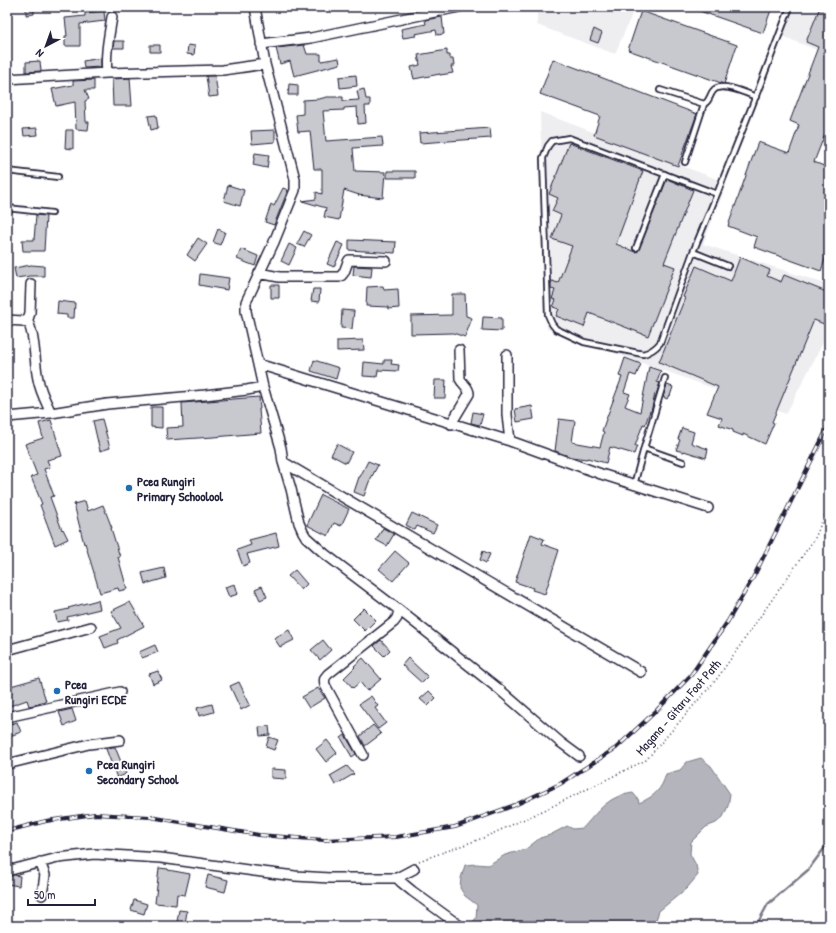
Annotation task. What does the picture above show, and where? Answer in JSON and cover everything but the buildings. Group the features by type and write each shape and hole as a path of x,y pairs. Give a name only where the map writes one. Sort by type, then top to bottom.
{"street":[{"path":"255,7 265,64 295,180 294,190 274,242 246,302 246,310 263,387 281,448 283,462 299,523 306,537 325,554 500,690 578,756"},
{"path":"261,44 311,38 459,7"},
{"path":"107,73 106,49 112,17"},
{"path":"7,79 107,73 223,70 265,64"},
{"path":"259,273 278,277 339,277 343,274 349,260 386,261"},
{"path":"26,322 30,313 31,284"},
{"path":"7,320 20,320 29,324 31,328 37,379 51,413"},
{"path":"451,424 469,394 468,388 460,379 459,350"},
{"path":"507,355 507,415 510,441"},
{"path":"258,364 510,441 601,474 708,508"},
{"path":"7,417 51,413 107,404 205,395 263,387"},
{"path":"283,462 641,672"},
{"path":"363,755 324,681 328,674 394,622 397,618 399,610"},
{"path":"7,650 91,627"},
{"path":"7,717 120,692"},
{"path":"7,764 89,744 120,740"},
{"path":"7,871 58,858 94,854 161,858 295,876 330,878 397,878 416,865"},
{"path":"40,862 46,875 42,895"},
{"path":"397,878 400,882 460,926"}],"lane":[{"path":"717,194 569,138 552,141 543,158 547,304 548,315 556,329 584,342 643,354 655,350 660,343 693,252 717,194 756,97 790,7"},
{"path":"685,162 704,104 707,103 713,91 722,87 734,89 756,97"},
{"path":"660,90 704,104"},
{"path":"7,171 58,177"},
{"path":"636,248 665,174"},
{"path":"7,208 52,213"},
{"path":"693,252 728,266"},
{"path":"634,485 664,378"},
{"path":"644,448 683,462"}],"path":[{"name":"Magana - Gitaru Foot Path","path":"416,865 551,808 646,760 716,680 815,538 829,505"}],"shaded area":[{"path":"537,7 635,7 615,54 537,25"},
{"path":"794,7 829,7 829,55 782,36"},
{"path":"540,112 727,183 703,244 829,285 829,331 786,414 547,329"},
{"path":"701,758 711,766 730,794 728,806 723,817 716,823 706,827 691,842 690,854 696,865 698,875 687,888 659,911 654,926 476,926 473,922 476,918 477,905 465,896 460,888 465,865 488,865 505,855 526,849 540,838 550,835 567,826 573,829 583,828 603,807 619,796 633,793 638,799 639,803 644,801 657,792 666,774 680,770 687,762"}],"waterway":[{"path":"756,926 768,904 808,870 829,842"}],"railway":[{"path":"7,831 46,821 95,814 150,817 259,835 324,840 396,837 455,827 515,805 560,784 616,748 656,711 691,675 728,621 754,576 829,425"}],"place":[{"name":"Pcea Rungiri Primary Schoolool","path":"129,488"},
{"name":"Pcea Rungiri ECDE","path":"57,691"},
{"name":"Pcea Rungiri Secondary School","path":"89,771"}]}
